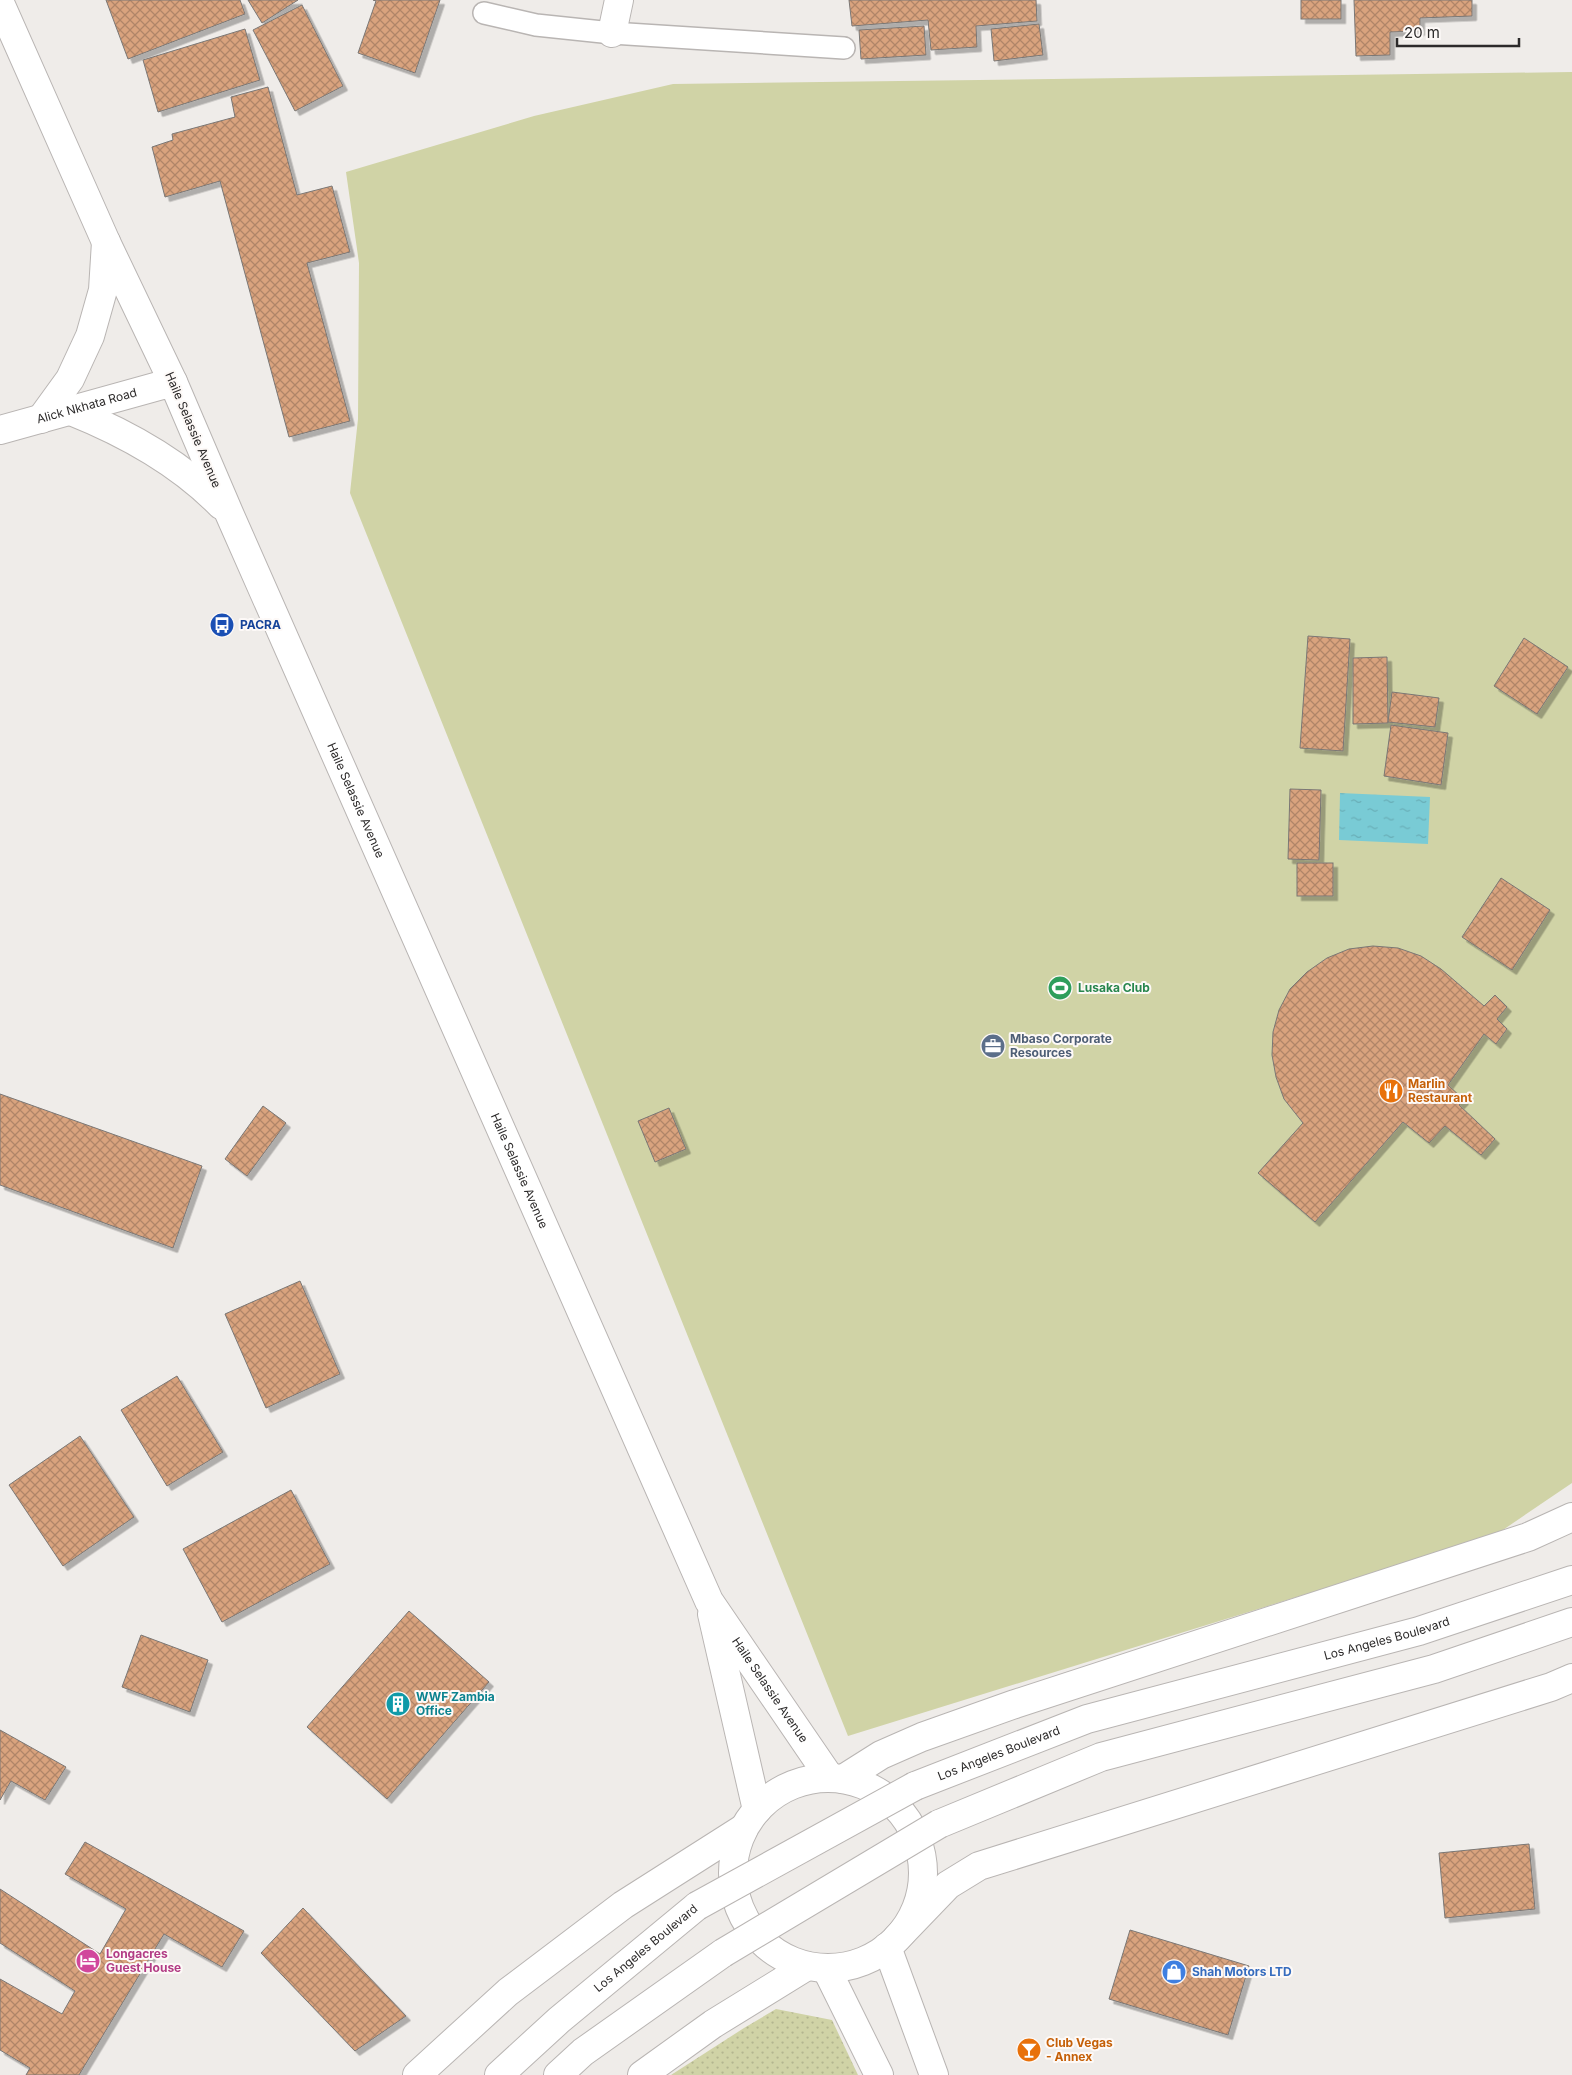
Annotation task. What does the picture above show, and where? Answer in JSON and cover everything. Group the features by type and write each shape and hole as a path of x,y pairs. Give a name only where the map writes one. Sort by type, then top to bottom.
{"main road":[{"path":"612,33 619,0"},
{"name":"Haile Selassie Avenue","path":"0,3 106,242 173,382 229,513 709,1600 836,1778"},
{"path":"41,419 70,379 90,336 103,290 106,242"},
{"name":"Alick Nkhata Road","path":"0,430 173,382"},
{"path":"70,411 100,423 160,455 208,491 229,513"},
{"path":"836,1778 922,1737 1053,1692 1528,1537 1572,1517"},
{"name":"Los Angeles Boulevard","path":"499,2075 559,2020 697,1906 916,1786 1087,1719 1419,1631 1572,1580"},
{"name":"Haile Selassie Avenue","path":"709,1600 751,1819"},
{"path":"558,2075 583,2052 723,1953 938,1824 1101,1757 1434,1669 1572,1622"},
{"path":"892,1942 908,1924 920,1892 923,1876 918,1842 906,1819 889,1800 859,1783 836,1778 803,1781 790,1786 767,1800 751,1819 736,1848 734,1870 736,1892 742,1912 753,1931 768,1946 787,1958 816,1966 839,1968 864,1961 892,1942 948,1885 979,1866 1551,1687 1572,1678"},
{"path":"417,2075 508,1992 623,1905 751,1819"},
{"path":"892,1942 934,2075"},
{"path":"642,2075 713,2024 816,1966"},
{"path":"816,1966 879,2075"}],"lane":[{"path":"484,13 536,25 612,33 844,48"}],"green space":[{"name":"Lusaka Club","path":"1572,72 1572,1483 1494,1536 848,1736 350,493 358,419 359,263 346,172 534,116 673,84"},
{"path":"776,2009 832,2020 858,2075 671,2075 744,2028"}],"water":[{"path":"1340,793 1430,797 1428,844 1339,840"}],"building":[{"path":"106,0 240,0 245,14 128,59"},
{"path":"248,0 298,0 262,23"},
{"path":"373,0 440,0 415,73 358,53 376,1"},
{"path":"849,0 1036,0 1037,21 976,26 977,47 931,50 928,20 852,26"},
{"path":"1301,0 1341,0 1341,19 1301,19"},
{"path":"1354,0 1472,0 1472,16 1420,18 1420,31 1390,32 1390,55 1356,56"},
{"path":"302,5 343,86 295,111 253,30"},
{"path":"1039,24 1043,55 994,61 991,29"},
{"path":"924,26 926,55 861,59 859,30"},
{"path":"245,29 260,80 158,112 143,60"},
{"path":"268,87 297,195 332,186 350,252 307,263 350,421 289,437 220,181 165,197 152,147 173,140 172,134 235,117 231,97"},
{"path":"1308,636 1350,639 1343,751 1300,748"},
{"path":"1524,638 1568,667 1537,714 1494,686"},
{"path":"1387,657 1388,723 1353,724 1353,658"},
{"path":"1392,692 1439,698 1435,727 1388,722"},
{"path":"1391,725 1448,733 1441,785 1384,776"},
{"path":"1290,789 1321,790 1319,860 1288,859"},
{"path":"1297,863 1333,863 1333,896 1297,896"},
{"path":"1501,878 1550,910 1512,970 1462,937"},
{"path":"1373,946 1398,948 1421,956 1441,969 1484,1006 1495,995 1507,1007 1497,1019 1507,1029 1496,1044 1484,1034 1448,1085 1464,1100 1459,1105 1495,1139 1481,1155 1445,1126 1429,1143 1403,1122 1315,1222 1258,1173 1303,1123 1284,1099 1276,1077 1272,1055 1273,1032 1279,1010 1290,989 1307,972 1327,958 1349,949"},
{"path":"0,1094 202,1166 173,1248 0,1185"},
{"path":"263,1106 286,1123 247,1176 225,1159"},
{"path":"669,1108 686,1149 655,1162 638,1121"},
{"path":"300,1281 340,1374 266,1408 225,1314"},
{"path":"177,1376 223,1452 167,1486 121,1410"},
{"path":"80,1436 134,1517 63,1566 9,1485"},
{"path":"291,1490 330,1564 222,1622 183,1549"},
{"name":"WWF Zambia Office","path":"409,1611 489,1682 387,1799 307,1727"},
{"path":"141,1635 208,1660 190,1712 122,1687"},
{"path":"0,1730 66,1767 45,1800 11,1781 0,1800"},
{"name":"Longacres Guest House","path":"85,1842 244,1931 222,1967 164,1934 79,2075 26,2075 30,2068 0,2050 0,1979 62,2014 75,1991 0,1943 0,1889 100,1954 126,1909 65,1874"},
{"path":"1529,1844 1535,1909 1445,1918 1439,1853"},
{"path":"303,1908 406,2016 355,2051 261,1953"},
{"path":"1130,1930 1249,1966 1228,2035 1109,1999"}],"place":[{"name":"PACRA","path":"222,625"},
{"name":"Lusaka Club","path":"1060,988"},
{"name":"Mbaso Corporate Resources","path":"993,1046"},
{"name":"Marlin Restaurant","path":"1391,1091"},
{"name":"WWF Zambia Office","path":"398,1704"},
{"name":"Longacres Guest House","path":"88,1961"},
{"name":"Shah Motors LTD","path":"1174,1972"},
{"name":"Club Vegas - Annex","path":"1029,2050"}]}
